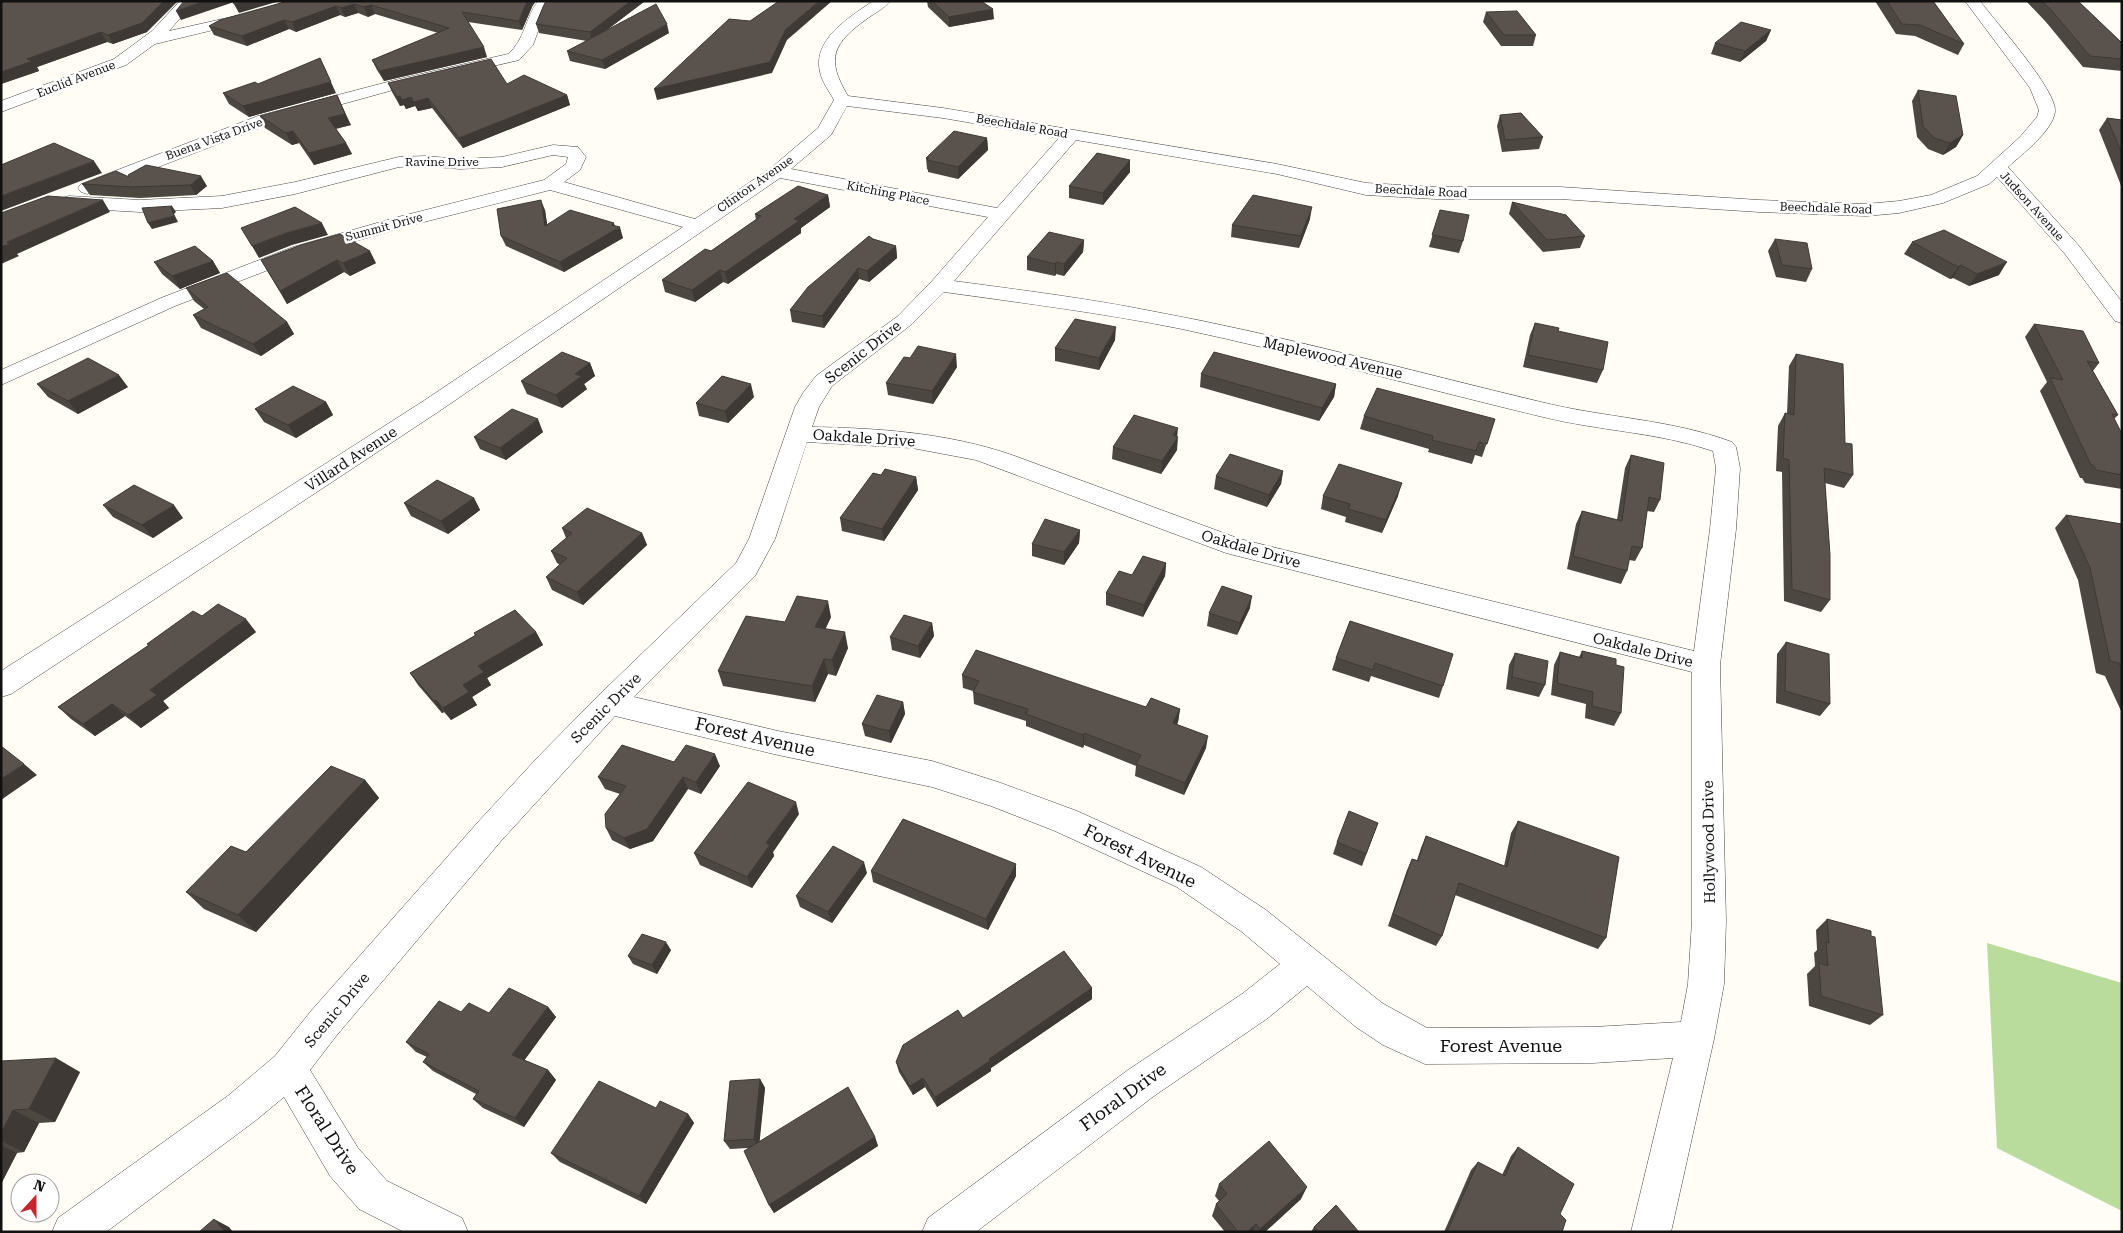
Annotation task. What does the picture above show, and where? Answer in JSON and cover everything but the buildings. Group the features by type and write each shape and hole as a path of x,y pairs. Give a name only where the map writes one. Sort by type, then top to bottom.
{"street":[{"name":"Euclid Avenue","path":"1,107 120,62 149,41 170,22 188,1"},
{"path":"149,41 262,14 304,1"},
{"name":"Buena Vista Drive","path":"56,200 264,120 409,81 513,57 524,50 540,9 546,1"},
{"path":"842,100 826,69 828,51 836,38 883,1"},
{"name":"Judson Avenue","path":"1972,1 2032,77 2043,94 2047,110 2041,126 1998,167 2072,250 2122,317"},
{"name":"Beechdale Road","path":"842,100 943,112 1277,169 1366,189 1444,193 1560,193 1759,206 1866,210 1899,208 1936,199 1983,180 1998,167"},
{"name":"Clinton Avenue","path":"696,225 777,172 825,131 842,100"},
{"name":"Scenic Drive","path":"72,1232 242,1108 288,1069 324,1023 490,832 609,703 746,570 762,539 807,407 814,393 824,381 905,320 939,285 1071,135"},
{"name":"Ravine Drive","path":"56,200 140,206 222,202 295,188 399,162 425,161 460,164 502,162 553,150 572,151 577,157 574,166 550,184"},
{"name":"Kitching Place","path":"777,172 1000,214"},
{"path":"550,184 696,225"},
{"name":"Summit Drive","path":"1,378 168,302 300,251 405,221 550,184"},
{"name":"Villard Avenue","path":"1,686 430,407 696,225"},
{"name":"Maplewood Avenue","path":"939,285 1181,323 1366,364 1545,410 1675,432 1724,447"},
{"name":"Oakdale Drive","path":"799,434 859,435 919,442 979,453 1085,490 1163,522 1235,547 1706,665"},
{"name":"Hollywood Drive","path":"1651,1232 1696,1039 1706,984 1709,921 1706,665 1723,529 1728,468 1724,447"},
{"name":"Forest Avenue","path":"609,703 778,743 932,774 998,795 1066,821 1190,877 1254,921 1306,965 1370,1014 1396,1032 1425,1046 1545,1046 1696,1039"},
{"name":"Floral Drive","path":"942,1232 1141,1083 1255,1006 1306,965"},
{"name":"Floral Drive","path":"288,1069 344,1162 373,1194 448,1232"}],"green space":[{"path":"1987,943 2122,983 2122,1211 1997,1148"}]}
